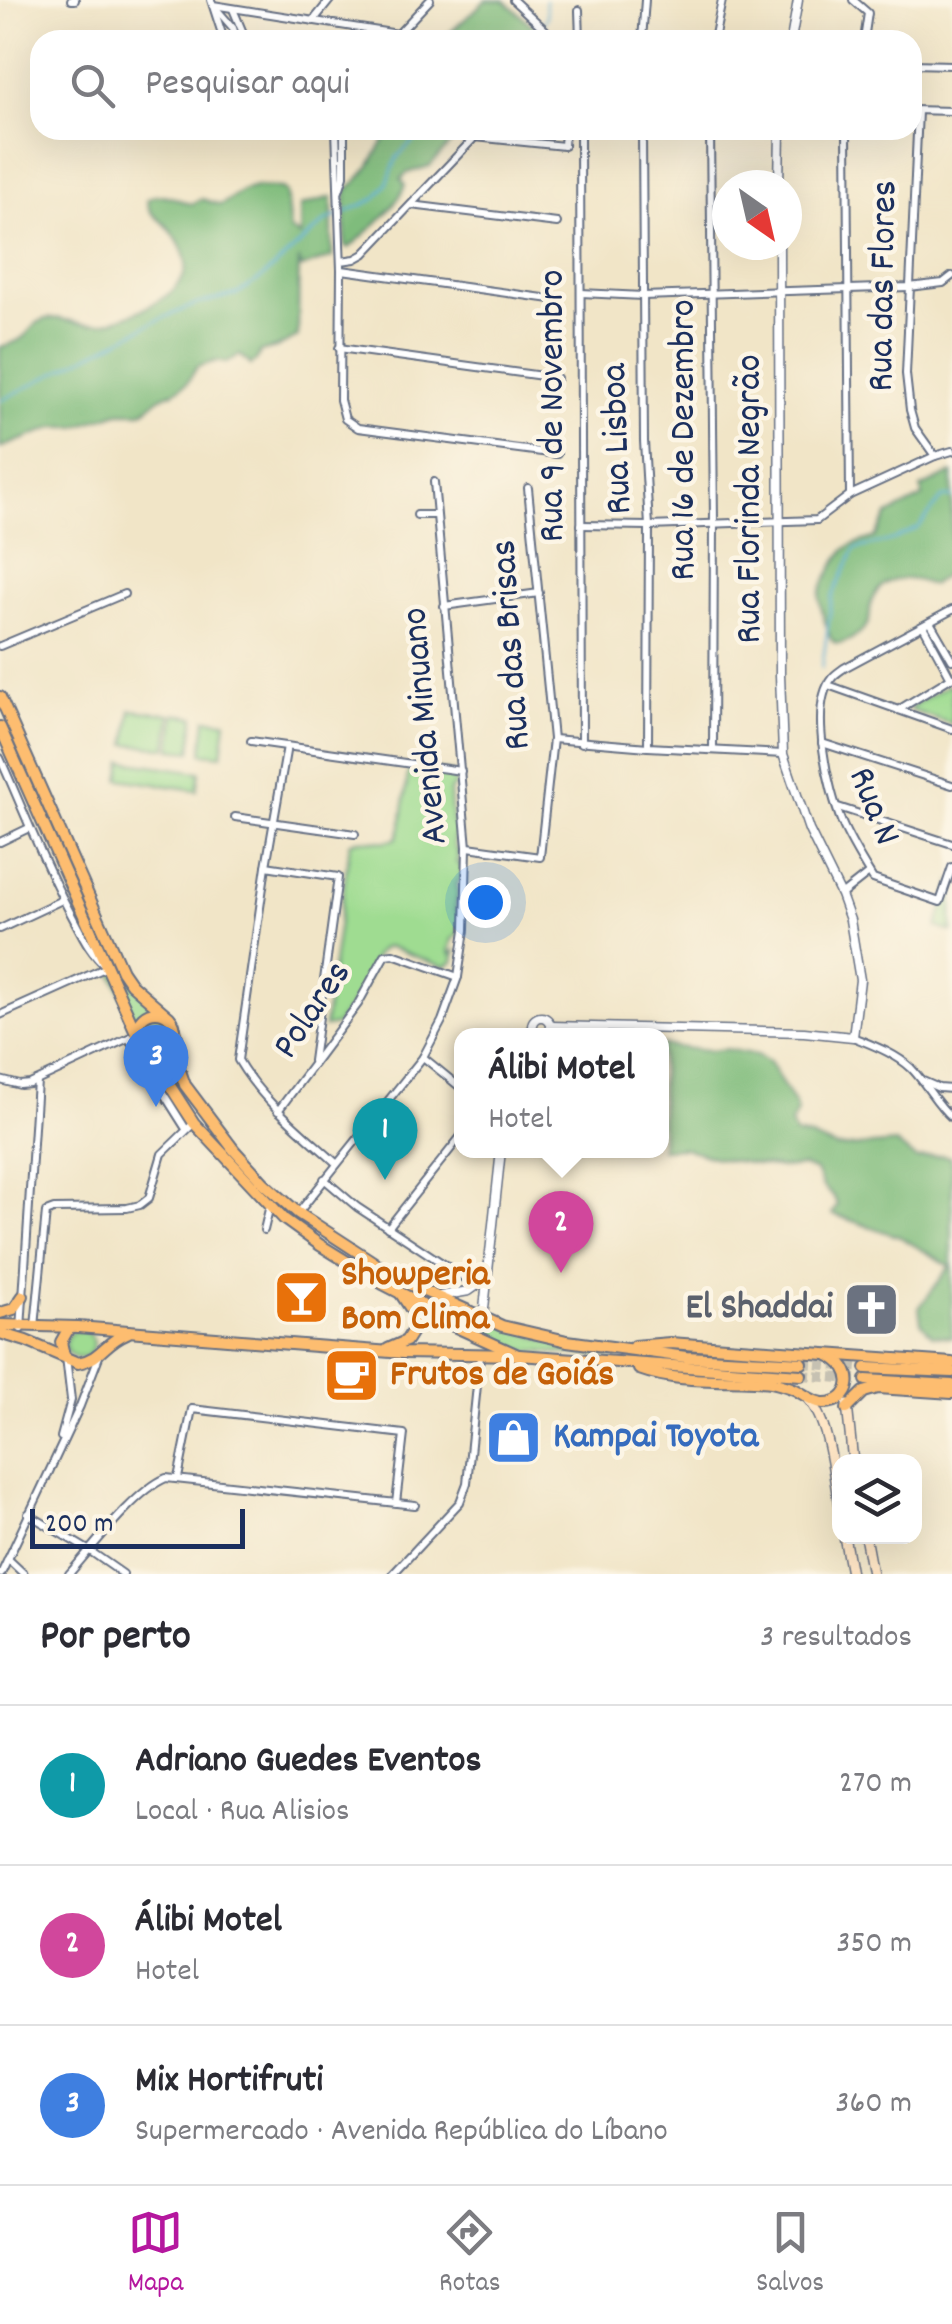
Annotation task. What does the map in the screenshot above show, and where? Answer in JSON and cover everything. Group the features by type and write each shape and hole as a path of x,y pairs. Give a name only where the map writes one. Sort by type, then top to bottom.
{"main road":[{"path":"0,697 122,970 169,1017 175,1029 180,1070 191,1095 234,1150 298,1213 390,1274 434,1297 514,1329 686,1357 803,1364"},
{"path":"0,727 24,799 107,967 138,1040 190,1126 284,1220 465,1332 519,1355"},
{"path":"138,1040 145,1016 157,1012 169,1017"},
{"path":"138,1040 155,1050 166,1047 173,1040 175,1029"},
{"path":"386,1350 406,1341 414,1332 415,1318 401,1294"},
{"path":"0,1313 14,1309 23,1296"},
{"path":"0,1325 403,1353 519,1355 629,1364 803,1364 822,1353 952,1363"},
{"path":"65,1356 60,1342 69,1328"},
{"path":"94,1329 101,1351"},
{"path":"0,1333 78,1363 91,1360 114,1338 129,1333"},
{"path":"822,1353 836,1358 848,1373 847,1415 852,1454"},
{"path":"629,1364 672,1377 786,1386 814,1407 832,1479"},
{"path":"952,1372 866,1374 952,1385"},
{"path":"814,1407 833,1401 848,1386"},
{"path":"847,1415 864,1392 878,1388 952,1393"},
{"path":"845,1544 851,1574"},
{"path":"867,1544 872,1574"}],"street":[{"path":"313,22 330,0"},
{"path":"402,30 430,0"},
{"path":"514,0 545,30"},
{"path":"643,30 645,0"},
{"path":"716,30 722,0"},
{"path":"794,30 798,0"},
{"path":"853,0 868,14 866,30"},
{"path":"212,2 370,30"},
{"path":"212,2 232,30"},
{"path":"212,2 221,30"},
{"path":"232,8 242,30"},
{"path":"579,10 580,30"},
{"path":"227,20 237,17"},
{"path":"922,64 952,66"},
{"path":"922,111 952,112"},
{"path":"336,140 340,400 345,419 358,428 557,454"},
{"path":"339,192 344,176 344,140"},
{"path":"341,266 364,254 472,140"},
{"path":"505,140 564,146 564,140"},
{"name":"Rua 9 de Novembro","path":"580,140 582,742"},
{"name":"Rua Lisboa","path":"642,140 644,441 649,526 648,747"},
{"name":"Rua 16 de Dezembro","path":"710,140 712,750"},
{"path":"779,170 780,140"},
{"path":"847,140 850,495"},
{"name":"Rua das Flores","path":"914,140 906,374 915,428 934,456"},
{"path":"410,205 557,224"},
{"name":"Rua Florinda Negrão","path":"778,260 783,754 809,830 842,895 860,980 853,1037"},
{"path":"341,266 558,300"},
{"path":"582,293 642,296 909,288 943,283 952,276"},
{"path":"339,348 557,378"},
{"path":"581,525 817,520 850,495 934,456 952,452"},
{"name":"Avenida Minuano","path":"298,1213 423,1057 442,1022 458,978 467,847 434,482"},
{"name":"Rua das Brisas","path":"467,847 540,857 554,739 528,488"},
{"path":"417,515 436,516"},
{"path":"444,606 539,593"},
{"path":"0,646 124,594"},
{"path":"952,610 844,668 828,685 952,729"},
{"path":"926,624 952,660"},
{"path":"898,710 952,678 926,624"},
{"name":"Rua N","path":"828,685 822,716 822,751 842,824 872,879 940,902 952,867"},
{"path":"554,739 783,754"},
{"path":"250,741 462,771"},
{"path":"822,743 952,785"},
{"path":"288,746 238,1060 250,1081 336,1163"},
{"path":"0,758 24,799 29,828 62,900 84,940 107,967 0,1015"},
{"path":"837,806 952,844"},
{"path":"235,817 355,834"},
{"path":"0,842 29,828"},
{"path":"266,866 338,877 313,1062"},
{"path":"842,895 869,873"},
{"path":"0,929 62,900"},
{"name":"Polares","path":"278,1110 358,1004 385,955 393,954 458,978"},
{"path":"532,1028 540,1016 548,1020 547,1028"},
{"path":"669,1032 804,1032 853,1037 909,1066 952,1118"},
{"path":"0,1080 20,1085 37,1081 138,1040 190,1126 162,1154 149,1198 140,1205 46,1212 35,1326"},
{"path":"423,1057 454,1082"},
{"path":"922,1080 952,1089"},
{"path":"26,1341 20,1326 37,1081"},
{"path":"388,1228 454,1145"},
{"path":"483,1318 482,1283 500,1158"},
{"path":"324,1179 388,1228 482,1283"},
{"path":"264,1230 270,1206"},
{"path":"434,1297 457,1294 482,1283"},
{"path":"3,1573 101,1351"},
{"path":"57,1452 71,1400 65,1356"},
{"path":"393,1574 460,1502 467,1483 476,1356"},
{"path":"178,1478 192,1408 404,1434 396,1503"},
{"path":"70,1574 156,1482 166,1478 414,1505"},
{"path":"28,1514 123,1574"},
{"path":"8,1559 24,1574"}],"green space":[{"path":"486,0 504,0 538,30 453,30"},
{"path":"384,140 454,140 430,166 407,173 401,179 405,185 396,202 349,248 345,246 346,190 369,167"},
{"path":"256,187 281,188 286,193 290,230 300,236 300,206 332,197 332,257 301,268 299,259 298,337 260,352 251,365 240,355 226,363 216,361 197,367 187,383 142,412 119,412 76,427 55,427 0,448 0,347 20,340 46,319 104,322 149,306 175,288 183,277 184,255 172,233 151,212 147,200 163,195 192,204 202,199 221,205"},
{"path":"952,473 952,570 931,585 898,579 883,585 872,600 864,628 848,641 834,642 820,595 840,556 850,546 875,537 888,515 923,497 921,488"},
{"path":"952,686 952,724 910,710 912,706"},
{"path":"131,710 171,714 167,748 127,744"},
{"path":"175,714 195,717 191,751 171,749"},
{"path":"206,719 226,721 222,755 202,753"},
{"path":"123,761 200,772 197,790 120,779"},
{"path":"417,768 451,772 454,776 455,785 450,791 452,823 457,821 454,844 457,852 460,848 461,852 456,862 460,866 462,863 456,886 455,911 460,910 458,935 452,939 449,952 455,951 453,962 444,967 390,947 383,948 376,954 362,990 336,1025 324,1027 350,843 397,838 408,774"},
{"path":"952,880 952,932 937,927"},
{"path":"118,967 158,1009 146,1012 135,1024 111,970"},
{"path":"156,1015 167,1020 172,1031 167,1042 156,1047 145,1042 140,1031 145,1020"},
{"path":"176,1039 181,1084 177,1087 153,1052 168,1049"},
{"path":"669,1046 727,1049 757,1055 769,1062 795,1105 797,1112 791,1124 795,1134 837,1148 896,1143 916,1159 950,1157 952,1337 932,1335 921,1322 919,1308 950,1266 900,1237 832,1214 837,1205 816,1171 803,1166 781,1168 716,1158 684,1148 669,1149"},
{"path":"442,1302 547,1341 621,1353 620,1357 527,1351 500,1343 437,1311"},
{"path":"79,1330 89,1334 93,1344 89,1354 79,1358 69,1354 65,1344 69,1334"}],"waterway":[{"path":"540,30 547,17 545,0"},
{"path":"0,401 156,321 197,304 237,294 263,277 326,221 375,199 387,184 397,157 415,140"},
{"path":"822,668 832,597 855,549 892,540 918,528 942,498 952,497"}],"tunnel":[{"path":"802,1363 866,1368"},
{"path":"801,1375 866,1380"}],"place":[{"name":"Mix Hortifruti","path":"156,1107"},
{"name":"Adriano Guedes Eventos","path":"385,1180"},
{"name":"Álibi Motel","path":"561,1273"},
{"name":"Showperia Bom Clima","path":"302,1298"},
{"name":"El Shaddai","path":"872,1309"},
{"name":"Frutos de Goiás","path":"351,1376"},
{"name":"Kampai Toyota","path":"514,1438"}]}
